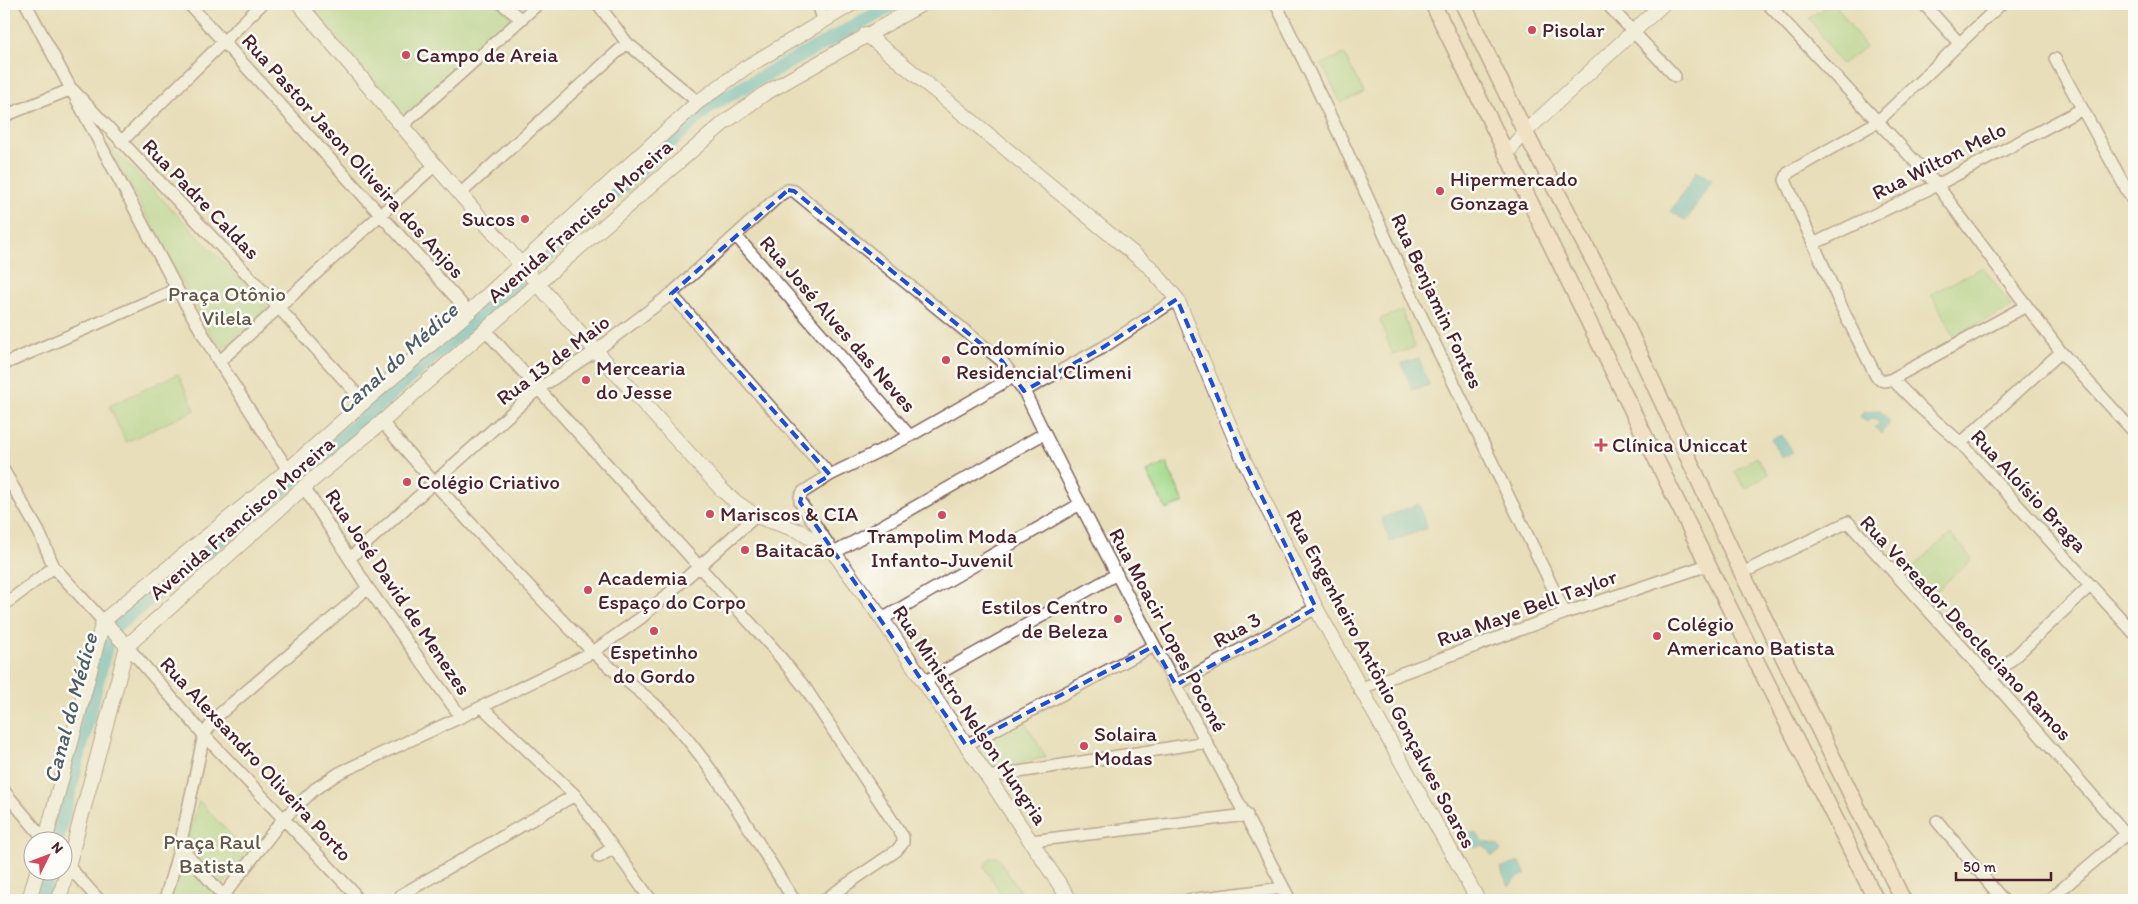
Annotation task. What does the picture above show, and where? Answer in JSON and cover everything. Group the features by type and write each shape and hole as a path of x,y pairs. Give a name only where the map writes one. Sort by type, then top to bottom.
{"main road":[{"path":"1433,4 1708,565 1876,900"},
{"path":"1463,4 1525,132 1615,301 1742,572 1903,900"}],"street":[{"path":"26,4 177,290 219,362 288,470"},
{"name":"Rua Pastor Jason Oliveira dos Anjos","path":"189,4 469,312"},
{"path":"120,142 262,4"},
{"name":"Rua Ministro Nelson Hungria","path":"299,4 460,194 724,491 756,516 799,531 834,553"},
{"path":"502,4 521,19"},
{"path":"402,126 538,4"},
{"path":"598,4 627,43 698,102"},
{"path":"818,4 823,20"},
{"name":"Avenida Francisco Moreira","path":"104,622 288,470 469,312 698,102 745,68 852,4"},
{"name":"Avenida Francisco Moreira","path":"126,645 304,487 486,331 537,282 726,122 764,94 866,34 922,4"},
{"name":"Rua Benjamin Fontes","path":"1276,4 1340,136 1416,305 1565,613"},
{"path":"1607,4 1674,76"},
{"path":"1506,154 1525,132 1663,4"},
{"path":"1768,4 1937,185 2061,352 2134,432"},
{"path":"1924,4 1959,43"},
{"path":"1877,122 2001,4"},
{"name":"Rua Engenheiro Antônio Gonçalves Soares","path":"866,34 1151,268 1177,299 1243,458 1316,608 1359,689 1478,900"},
{"path":"460,194 627,43"},
{"path":"2055,59 2134,203"},
{"path":"4,116 72,89"},
{"name":"Rua Padre Caldas","path":"72,89 364,402"},
{"name":"Rua Wilton Melo","path":"1813,244 1937,185 2082,109"},
{"name":"Rua Aloísio Braga","path":"1877,122 1786,176 1784,180 1876,376 1880,380 1889,380 1961,443 2134,633"},
{"path":"219,362 435,165"},
{"name":"Rua Moacir Lopes Poconé","path":"780,195 788,190 794,191 1002,361 1015,376 1154,646 1247,815 1290,900"},
{"name":"Rua 13 de Maio","path":"350,558 538,389 597,350 671,294 780,195"},
{"name":"Rua José Alves das Neves","path":"736,236 910,436"},
{"path":"4,364 177,290"},
{"path":"671,294 830,475 910,436 1015,376"},
{"path":"1024,391 1102,348 1177,299"},
{"path":"1889,380 2026,306"},
{"path":"486,331 772,647 806,689 904,837 903,844 896,851 824,900"},
{"path":"1961,443 2061,352"},
{"path":"382,422 434,484 593,652 651,699 678,728 706,763 794,900"},
{"path":"834,553 1045,433"},
{"path":"4,471 39,532 54,567 126,645 72,855"},
{"name":"Rua Ministro Nelson Hungria","path":"830,475 803,492 800,496 800,502 882,619 1070,900"},
{"name":"Rua José David de Menezes","path":"304,487 368,588 461,717"},
{"path":"882,619 1080,504"},
{"path":"180,846 222,898 283,819 316,789 339,773 482,707 593,652 642,617 756,516"},
{"name":"Rua Vereador Deocleciano Ramos","path":"1742,572 1848,522 1992,680 2134,843"},
{"name":"Rua Maye Bell Taylor","path":"1359,689 1565,613 1708,565"},
{"path":"4,605 54,567"},
{"path":"924,682 1117,574"},
{"path":"1992,680 2091,586"},
{"path":"165,900 180,846 204,735 222,711 368,588"},
{"name":"Rua 3","path":"1176,685 1316,608"},
{"path":"47,832 104,622"},
{"name":"Rua Alexsandro Oliveira Porto","path":"126,645 204,735 353,892 356,899"},
{"path":"966,745 1154,646"},
{"path":"482,707 575,795 651,900"},
{"path":"988,777 1206,742"},
{"path":"4,791 38,832"},
{"path":"401,894 575,795"},
{"path":"1031,841 1247,815"},
{"path":"1936,821 2003,900"},
{"path":"2049,900 2126,834"},
{"path":"599,856 613,848"},
{"path":"72,870 99,900"},
{"path":"29,900 34,882"},
{"path":"59,900 64,882"},
{"path":"1189,900 1283,888"}],"highlighted area":[{"path":"788,190 794,191 1002,361 1024,391 1102,348 1177,299 1243,458 1316,608 1176,685 1154,646 966,745 804,509 800,502 803,492 830,475 671,294"}],"green space":[{"path":"309,4 499,4 521,19 405,117"},
{"path":"1830,4 1835,4 1866,47 1841,64 1809,18"},
{"path":"1344,54 1363,92 1341,103 1322,64"},
{"name":"Praça Otônio Vilela","path":"106,142 268,308 220,351"},
{"path":"1983,267 2012,307 1954,336 1931,294"},
{"path":"1402,311 1415,347 1393,355 1380,319"},
{"path":"178,374 195,410 126,442 109,406"},
{"path":"1756,457 1768,474 1746,489 1734,472"},
{"path":"1166,463 1184,502 1166,510 1147,472"},
{"path":"1951,534 1972,559 1932,595 1909,570"},
{"path":"1023,719 1046,757 993,771 976,746"},
{"name":"Praça Raul Batista","path":"199,801 247,852 212,900 169,900"},
{"path":"997,857 1026,900 1005,900 984,867 990,858"}],"water":[{"path":"1697,171 1712,180 1686,221 1671,211"},
{"path":"1419,358 1429,385 1412,390 1402,363"},
{"path":"1880,411 1890,422 1881,434 1875,427 1880,424 1876,420 1871,419 1866,422 1860,416 1865,412"},
{"path":"1782,435 1793,452 1782,458 1771,439"},
{"path":"1419,504 1428,528 1390,542 1381,518"},
{"path":"1471,832 1476,833 1483,841 1498,845 1501,851 1492,856 1484,845 1474,848 1465,835"},
{"path":"1520,862 1526,874 1515,879 1509,887 1500,868"}],"waterway":[{"name":"Canal do Médice","path":"60,832 110,631 301,474 538,263 711,105 895,4"},
{"name":"Canal do Médice","path":"42,900 46,882"}],"place":[{"name":"Pisolar","path":"1532,30"},
{"name":"Campo de Areia","path":"406,55"},
{"name":"Hipermercado Gonzaga","path":"1440,191"},
{"name":"Sucos","path":"525,219"},
{"name":"Condomínio Residencial Climeni","path":"946,360"},
{"name":"Mercearia do Jesse","path":"586,380"},
{"name":"Clínica Uniccat","path":"1601,445"},
{"name":"Colégio Criativo","path":"407,482"},
{"name":"Mariscos & CIA","path":"710,514"},
{"name":"Trampolim Moda Infanto-Juvenil","path":"942,515"},
{"name":"Baitacão","path":"745,550"},
{"name":"Academia Espaço do Corpo","path":"588,590"},
{"name":"Estilos Centro de Beleza","path":"1118,619"},
{"name":"Espetinho do Gordo","path":"654,631"},
{"name":"Colégio Americano Batista","path":"1657,636"},
{"name":"Solaira Modas","path":"1084,746"}]}
